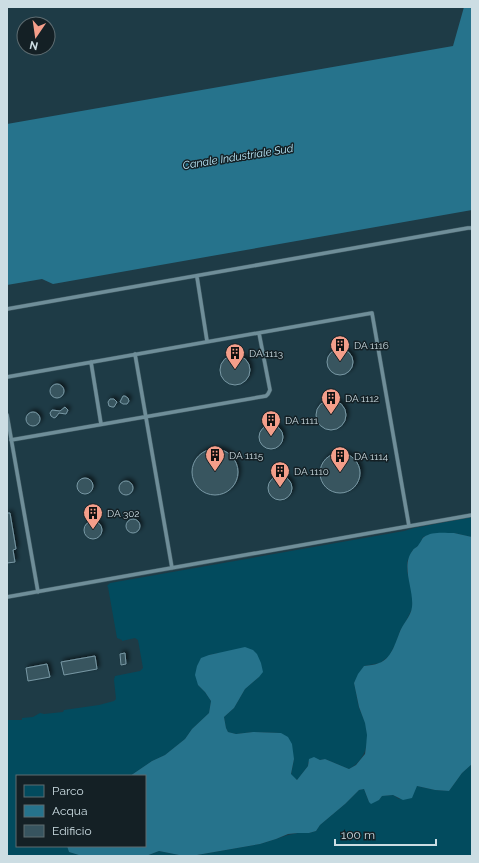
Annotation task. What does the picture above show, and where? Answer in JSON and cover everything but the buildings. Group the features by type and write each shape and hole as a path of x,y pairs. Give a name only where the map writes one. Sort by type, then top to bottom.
{"lane":[{"path":"7,309 472,228"},
{"path":"197,277 207,341"},
{"path":"7,377 372,313 409,526"},
{"path":"11,440 266,396 270,390 259,333"},
{"path":"135,354 172,568"},
{"path":"91,362 100,424"},
{"path":"7,416 38,592"},
{"path":"7,597 472,515"}],"green space":[{"path":"472,517 472,537 454,533 432,534 423,537 420,544 412,551 407,562 407,571 413,596 412,609 389,656 380,663 364,666 354,683 359,708 365,722 367,736 366,749 360,760 355,765 349,769 325,759 317,759 308,762 308,766 297,780 291,775 294,759 281,733 253,732 236,734 228,732 224,717 234,708 245,689 259,677 218,653 209,655 198,685 211,701 209,713 192,729 185,739 165,755 152,761 131,775 16,775 16,847 67,847 69,852 82,856 7,856 7,720 22,720 22,718 33,717 40,713 63,712 64,710 99,705 114,701 116,699 115,676 140,671 143,668 138,640 135,638 122,641 117,638 107,586 110,583"},
{"path":"472,764 472,856 146,856 159,851 179,855 197,855 260,844 298,833 309,833 316,831 320,825 359,790 364,789 369,802 379,800 382,796 393,795 399,799 417,786 449,791 462,773"}],"water":[{"name":"Canale Industriale Sud","path":"464,7 472,7 472,210 53,284 42,279 7,285 7,124 453,46"},
{"path":"454,533 472,537 472,764 462,773 449,791 417,786 412,798 403,800 393,795 382,796 379,800 371,804 364,789 359,790 320,825 316,831 309,833 288,834 260,844 197,855 179,855 159,851 146,856 82,856 69,852 67,847 146,847 146,775 131,775 152,761 165,755 185,739 192,729 209,713 211,701 198,685 195,675 201,658 209,655 245,647 253,650 257,654 261,663 263,672 245,689 234,708 224,717 228,732 236,734 253,732 281,733 288,737 292,744 294,759 291,774 297,780 308,766 309,759 314,757 320,760 325,759 349,769 356,765 365,754 367,735 354,683 364,666 379,663 390,655 400,630 410,614 412,607 407,570 409,556 423,538 427,535"}],"place":[{"name":"DA 1116","path":"340,362"},
{"name":"DA 1113","path":"235,370"},
{"name":"DA 1112","path":"331,415"},
{"name":"DA 1111","path":"271,437"},
{"name":"DA 1115","path":"215,472"},
{"name":"DA 1114","path":"340,473"},
{"name":"DA 1110","path":"280,488"},
{"name":"DA 302","path":"93,530"}]}
